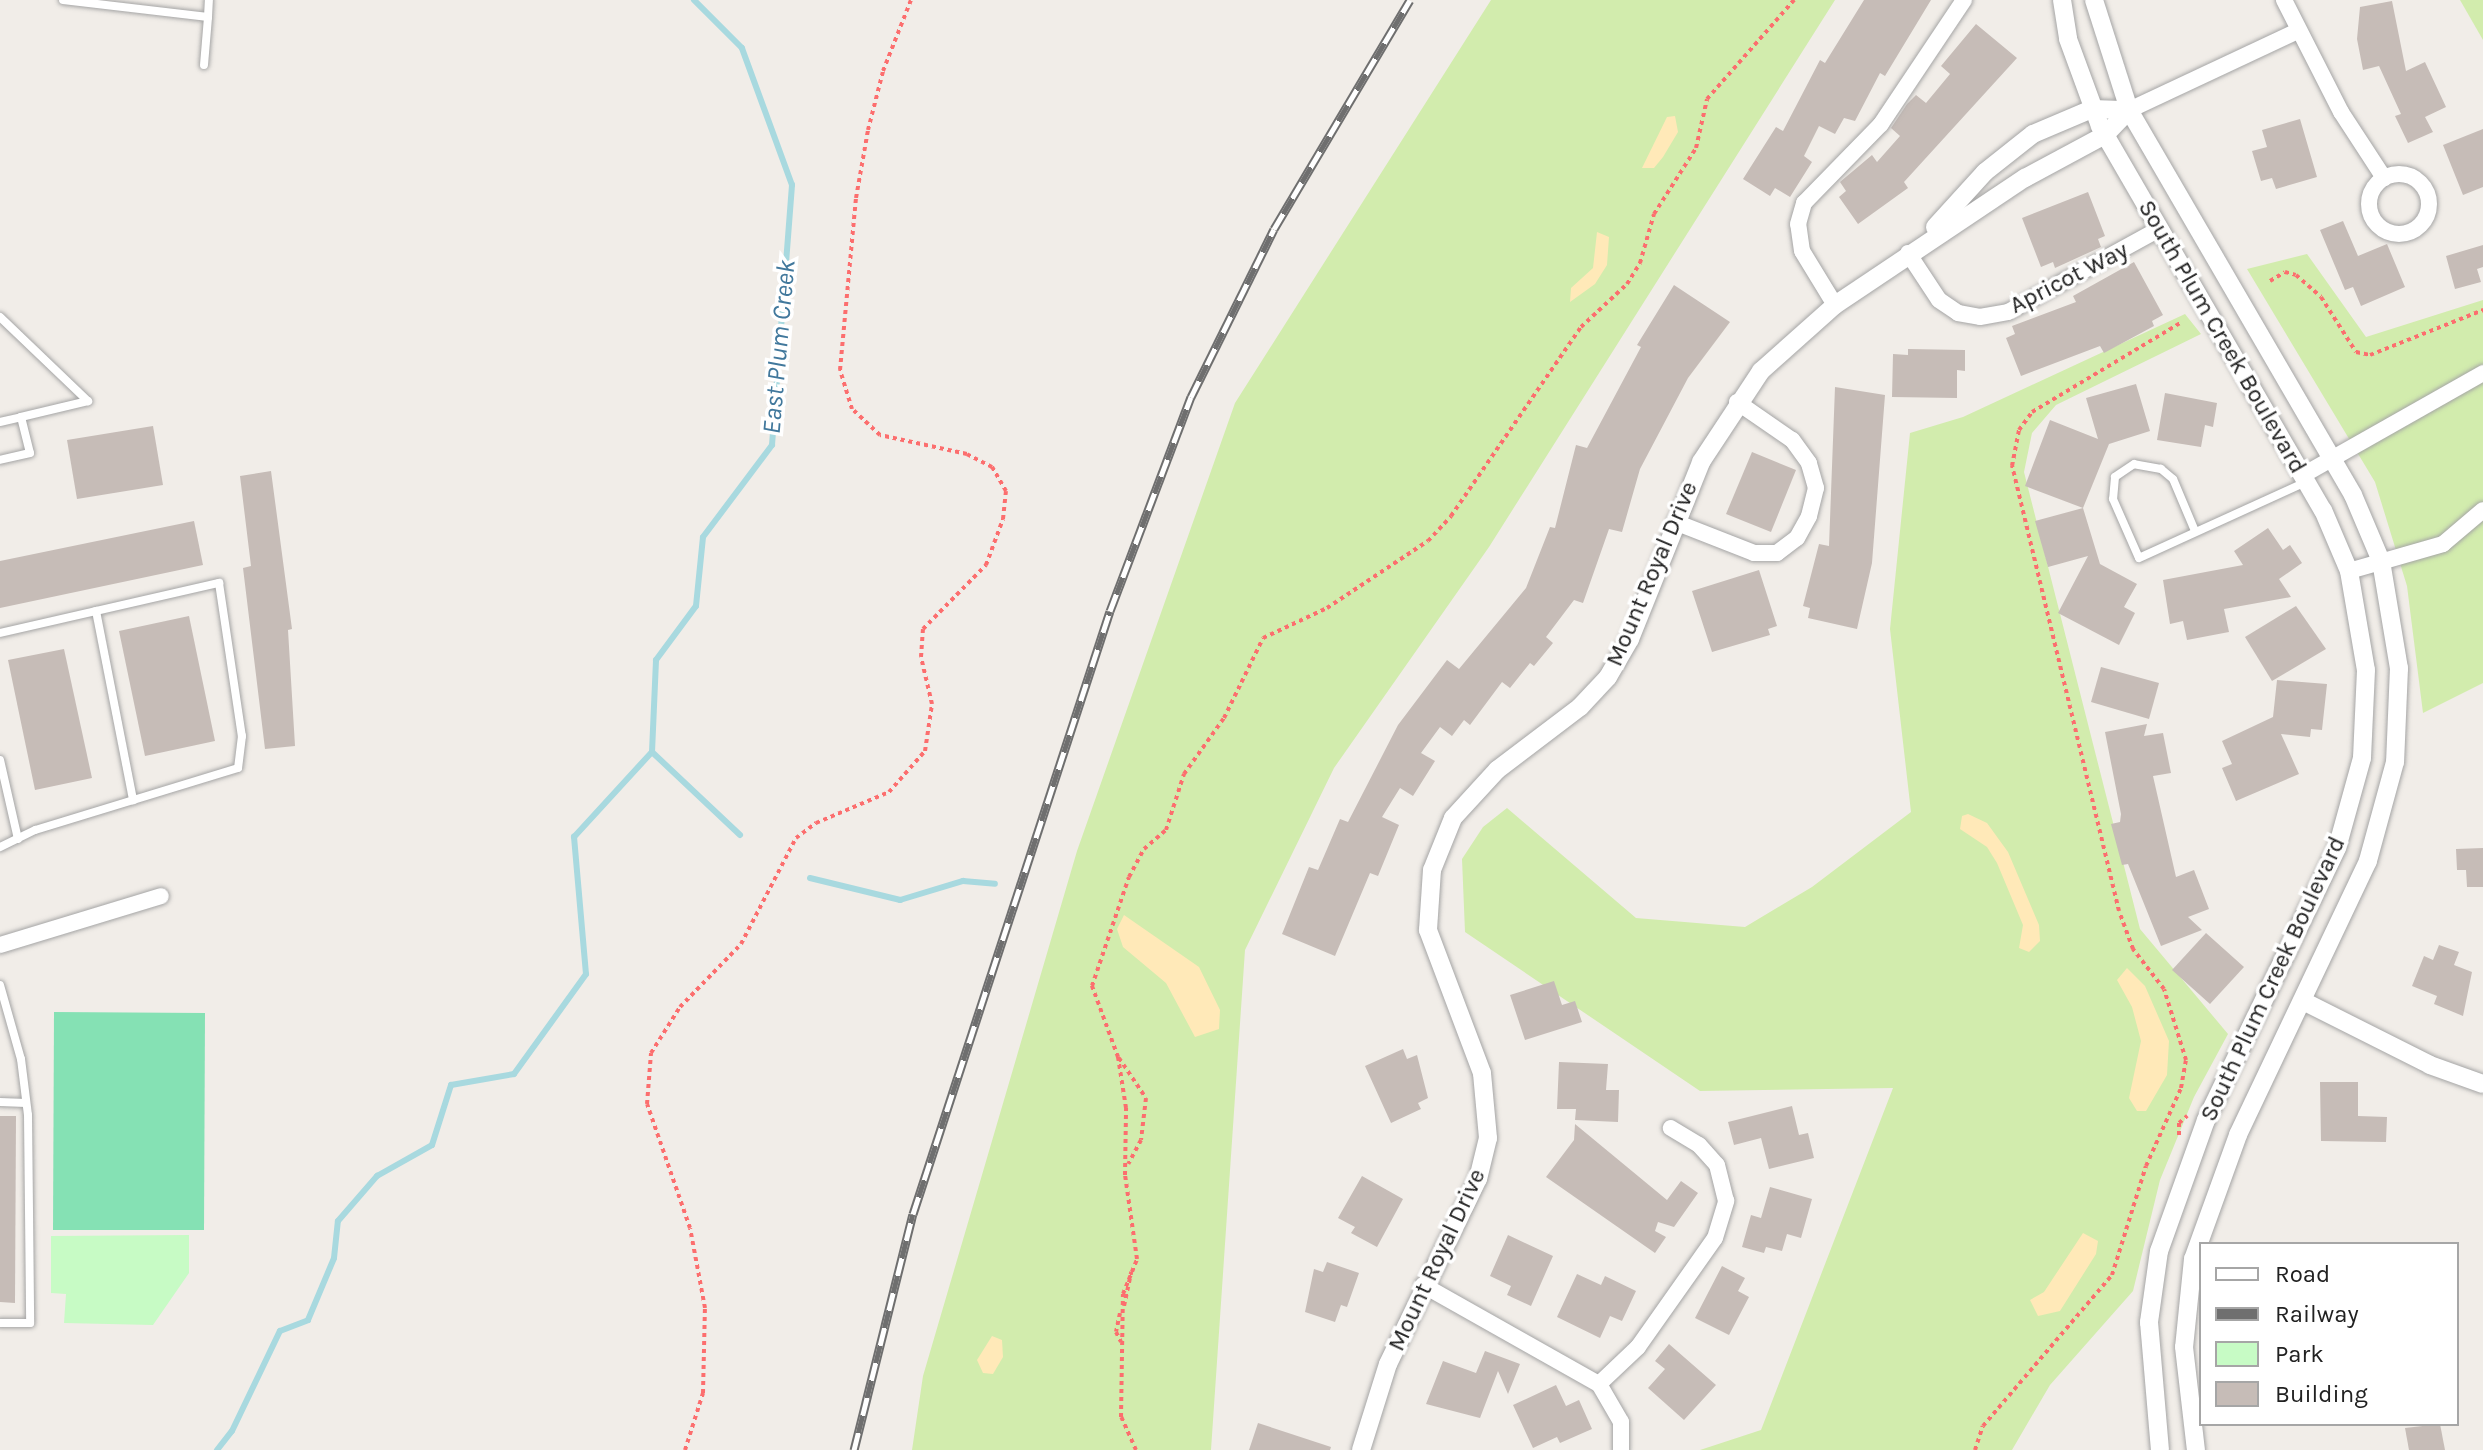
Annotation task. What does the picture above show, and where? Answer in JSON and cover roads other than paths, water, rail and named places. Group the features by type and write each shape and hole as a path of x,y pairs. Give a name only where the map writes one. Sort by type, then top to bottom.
{"street":[{"path":"1835,305 1802,251 1798,224 1804,203 1881,124 1964,0"},
{"name":"South Plum Creek Boulevard","path":"2062,0 2068,39 2092,109 2105,135 2305,478 2349,571 2363,640 2367,696 2357,787 2337,848 2206,1120 2167,1223 2149,1322 2160,1450"},
{"name":"South Plum Creek Boulevard","path":"2094,0 2129,110 2332,459 2381,561 2399,668 2391,784 2368,861 2225,1164 2193,1259 2184,1323 2196,1450"},
{"path":"2284,0 2298,31 2384,178"},
{"path":"2129,110 2298,31"},
{"name":"Mount Royal Drive","path":"1908,253 2010,149 2092,109 2129,110"},
{"name":"Mount Royal Drive","path":"1361,1450 1388,1364 1423,1285 1478,1179 1489,1122 1482,1073 1428,930 1437,852 1453,818 1480,785 1594,695 1608,677 1630,639 1701,462 1737,402 1778,354 1835,305 1908,253 2025,178 2105,135 2129,110"},
{"name":"Apricot Way","path":"1908,253 1939,300 1958,313 1980,317 2008,312 2159,229"},
{"path":"2305,478 2332,459 2483,373"},
{"path":"1675,522 1754,553 1777,553 1797,538 1809,516 1816,488 1809,463 1792,440 1737,402"},
{"path":"2349,571 2443,544 2483,510"},
{"path":"0,945 161,896"},
{"path":"2303,1001 2430,1065 2483,1084"},
{"path":"1599,1384 1638,1347 1715,1238 1726,1201 1717,1165 1699,1145 1671,1128"},
{"path":"1423,1285 1599,1384 1621,1422 1621,1450"}],"lane":[{"path":"63,0 208,17"},
{"path":"204,65 209,0"},
{"path":"0,317 88,401 0,422"},
{"path":"0,460 30,453 21,417"},
{"path":"2195,531 2173,479 2161,469 2134,464 2115,477 2113,499 2139,558 2305,478"},
{"path":"0,633 219,583 242,736 238,768 133,800 0,847"},
{"path":"96,611 133,800"},
{"path":"0,760 18,839"},
{"path":"0,985 21,1059 26,1103 30,1323 0,1323"},
{"path":"0,1102 26,1103"}],"waterway":[{"name":"East Plum Creek","path":"217,1450 232,1431 280,1331 308,1320 334,1258 338,1221 377,1176 432,1145 451,1085 514,1074 586,974 574,837 652,752 656,660 696,606 703,537 772,445 792,185 742,48 694,0"},
{"path":"652,752 740,835"},
{"path":"810,878 900,900 963,881 995,884"}],"railway":[{"path":"854,1450 913,1214 1110,611 1191,397 1274,229 1410,0"}]}
